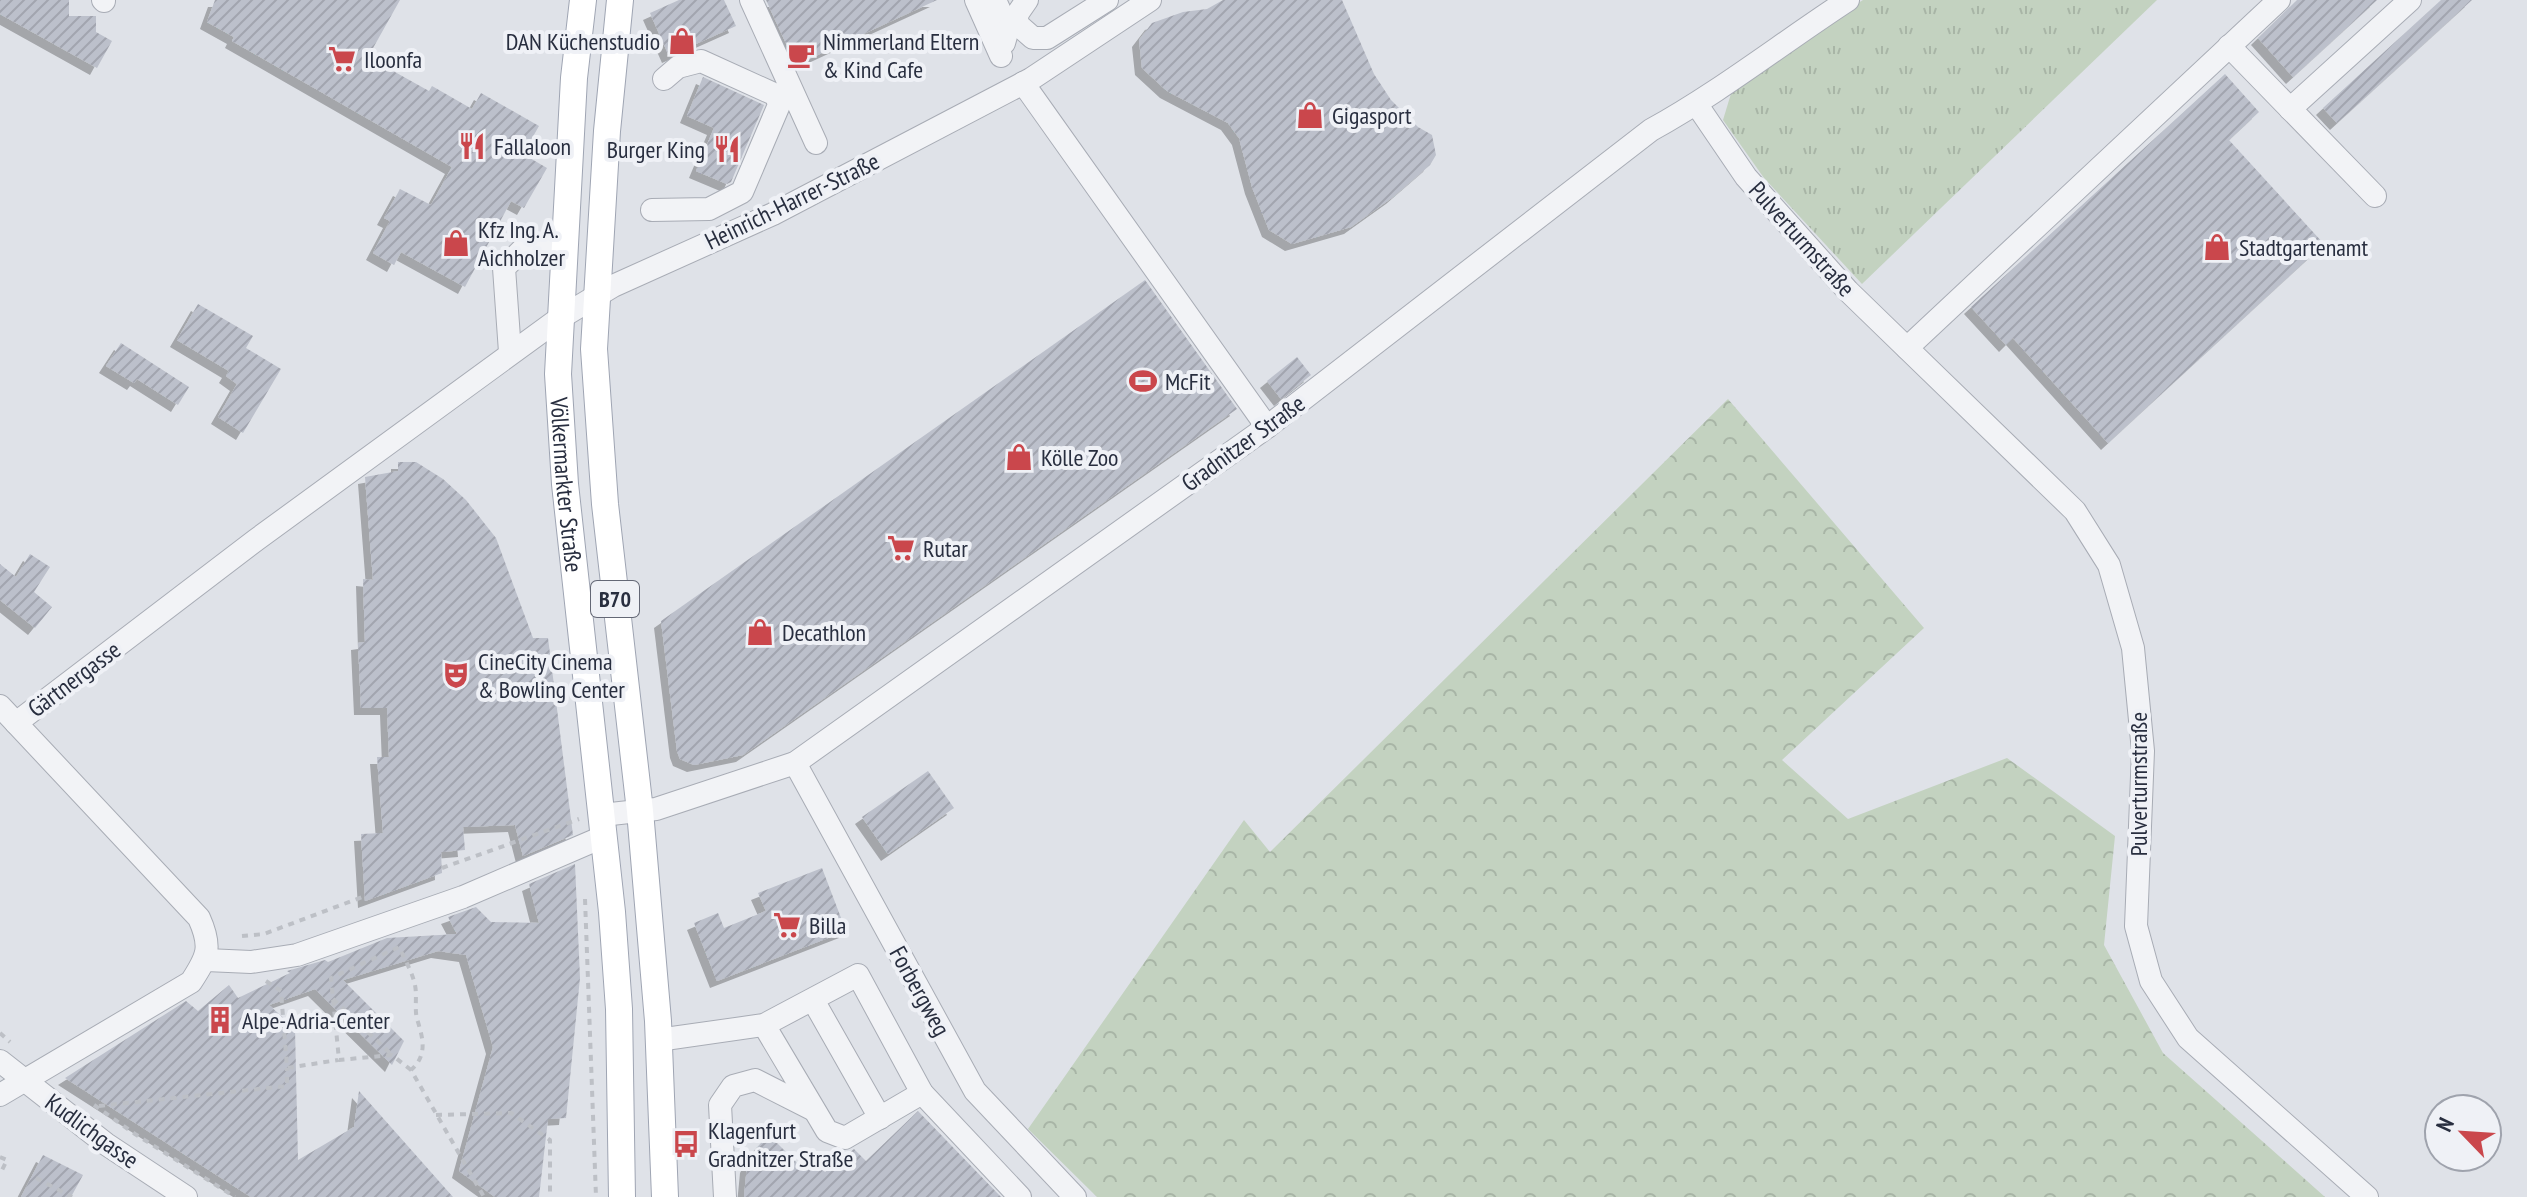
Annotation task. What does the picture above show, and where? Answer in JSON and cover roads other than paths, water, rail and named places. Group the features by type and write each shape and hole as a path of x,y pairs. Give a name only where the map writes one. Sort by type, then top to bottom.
{"main road":[{"name":"Völkermarkter Straße","path":"622,1197 619,1009 596,823 558,374 574,78 582,6 618,10 596,297 596,404 640,811 658,1040 665,1197"}],"street":[{"path":"751,0 816,143"},
{"path":"976,0 1001,56 1018,13 1027,0"},
{"path":"995,0 1012,26 1033,38 1047,38 1107,0"},
{"name":"Heinrich-Harrer-Straße","path":"560,318 613,286 773,214 1023,83 1150,0"},
{"name":"Gradnitzer Straße","path":"206,960 251,962 297,955 463,897 596,823 656,809 795,763 1267,427 1651,130 1697,105 1848,0"},
{"path":"1907,348 2279,0"},
{"path":"2290,109 2410,0"},
{"path":"2229,46 2375,196"},
{"path":"652,210 709,209 742,192 779,105 776,95 701,61 678,67 664,79"},
{"path":"1023,83 1267,427"},
{"name":"Pulverturmstraße","path":"1697,105 1746,177 1848,291 2075,511 2109,565 2133,648 2143,751 2136,926 2151,981 2188,1038 2367,1197"},
{"path":"510,352 504,268 523,249 564,247"},
{"name":"Gärtnergasse","path":"206,960 208,938 199,918 16,723 256,540 560,318"},
{"path":"0,706 16,723"},
{"name":"Forbergweg","path":"795,763 975,1091 1075,1197"},
{"path":"0,1095 191,982 206,960"},
{"path":"658,1040 764,1025 858,975 922,1093 1020,1197"},
{"path":"813,1000 880,1118"},
{"path":"764,1025 827,1131 845,1138 922,1093"},
{"name":"Kudlichgasse","path":"0,1061 106,1144 186,1197"},
{"path":"725,1197 720,1105 733,1086 755,1080 813,1110"}],"place":[{"name":"DAN Küchenstudio","path":"682,41"},
{"name":"Nimmerland Eltern & Kind Cafe","path":"801,55"},
{"name":"Iloonfa","path":"342,59"},
{"name":"Gigasport","path":"1310,115"},
{"name":"Fallaloon","path":"472,146"},
{"name":"Burger King","path":"727,149"},
{"name":"Kfz Ing. A. Aichholzer","path":"456,243"},
{"name":"Stadtgartenamt","path":"2217,247"},
{"name":"McFit","path":"1143,381"},
{"name":"Kölle Zoo","path":"1019,457"},
{"name":"Rutar","path":"901,548"},
{"name":"Decathlon","path":"760,632"},
{"name":"CineCity Cinema & Bowling Center","path":"456,675"},
{"name":"Billa","path":"787,925"},
{"name":"Alpe-Adria-Center","path":"220,1020"},
{"name":"Klagenfurt Gradnitzer Straße","path":"686,1144"}]}
